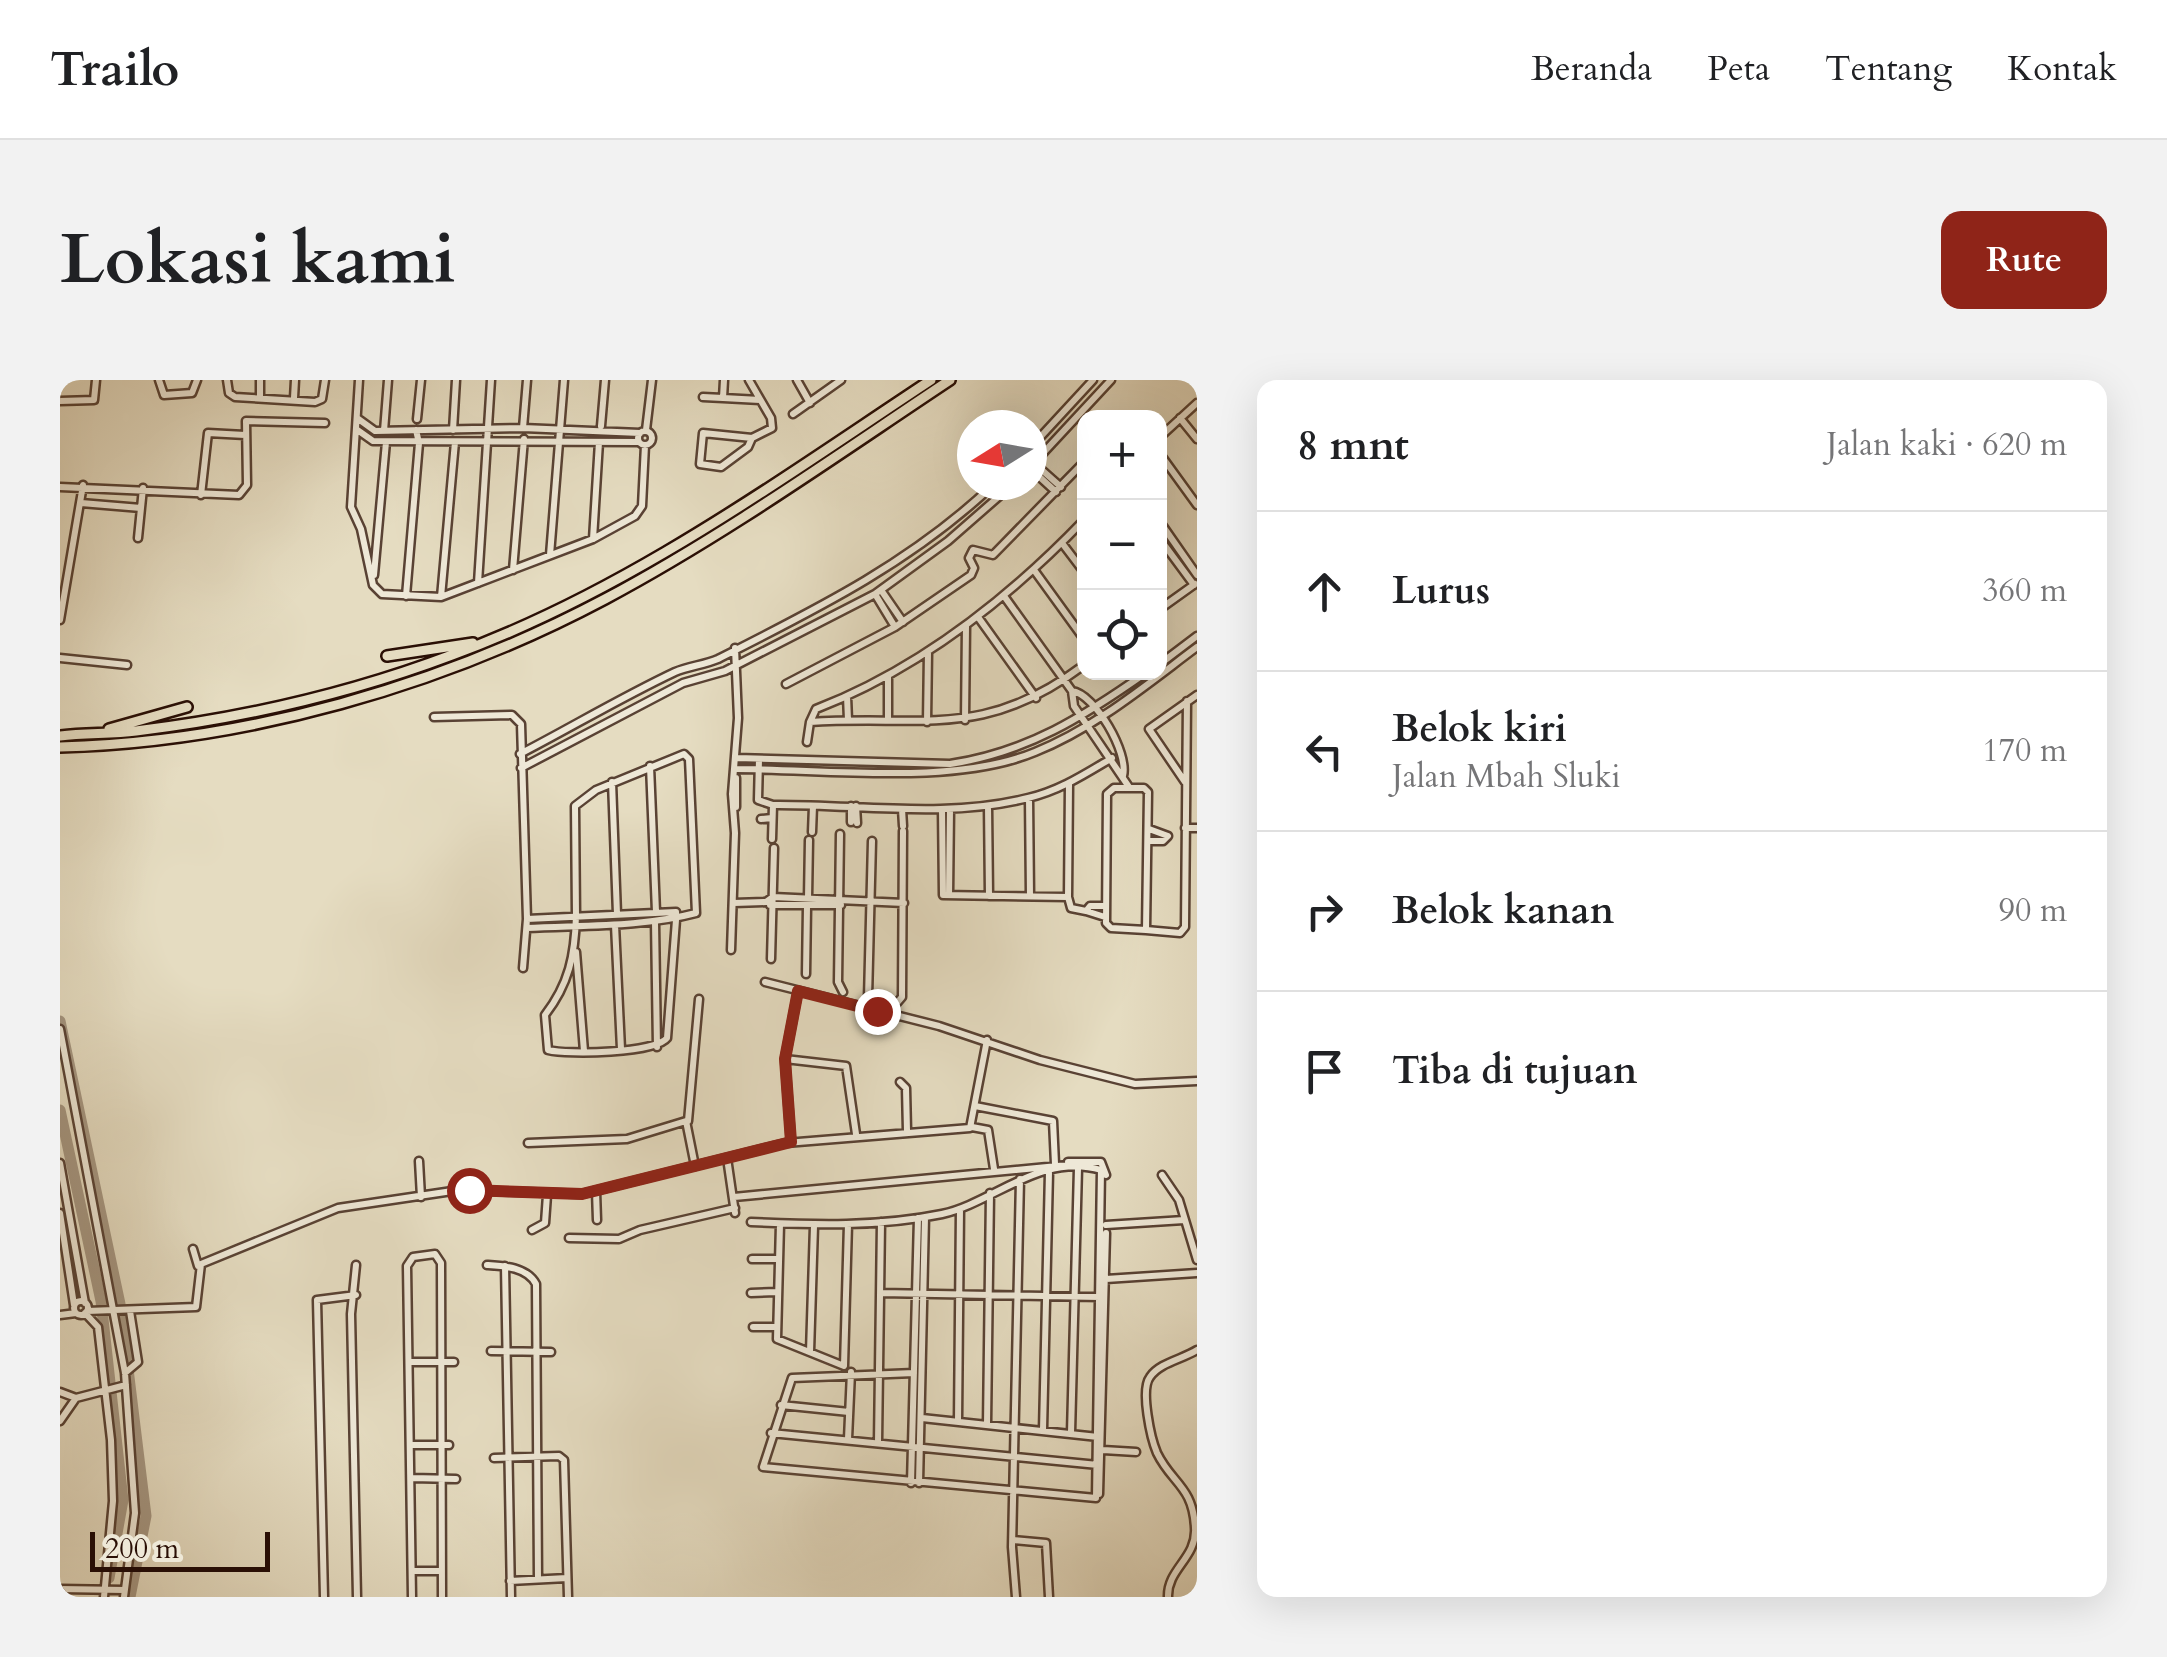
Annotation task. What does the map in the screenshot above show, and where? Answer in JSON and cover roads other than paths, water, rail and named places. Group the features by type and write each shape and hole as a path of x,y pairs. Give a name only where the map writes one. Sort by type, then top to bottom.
{"highway":[{"path":"60,736 188,724 309,699 480,643 588,594 693,534 931,380"},
{"path":"60,747 188,734 382,690 538,630 604,599 713,536 950,380"},
{"path":"386,656 480,643"},
{"path":"102,732 187,707"}],"street":[{"path":"60,401 94,400 96,380"},
{"path":"159,380 164,394 192,393 196,380"},
{"path":"227,380 233,396 320,401 325,380"},
{"path":"260,380 260,396"},
{"path":"294,398 295,380"},
{"path":"359,380 351,507 361,529 373,585 382,594 441,597 592,539 640,510 643,437 652,380"},
{"path":"384,432 388,380"},
{"path":"417,419 421,380"},
{"path":"453,430 456,380"},
{"path":"478,583 491,380"},
{"path":"523,428 526,380"},
{"path":"550,555 564,380"},
{"path":"601,426 606,380"},
{"path":"722,398 724,380"},
{"path":"749,380 762,400 772,428 752,438 703,433 700,464 720,467 748,446 752,438"},
{"path":"797,380 810,403"},
{"path":"793,414 840,380"},
{"path":"1047,432 1094,380"},
{"path":"1047,449 1111,380"},
{"path":"703,397 762,400"},
{"path":"1167,431 1197,403"},
{"path":"356,417 375,432 523,428 643,437"},
{"path":"1180,418 1197,439"},
{"path":"60,487 143,488 233,496 245,491 248,420 324,423"},
{"path":"1055,422 1064,430"},
{"path":"356,429 371,441 420,443 489,438 599,442 643,437"},
{"path":"406,596 420,443 416,430"},
{"path":"201,495 208,433 245,436"},
{"path":"1047,434 1054,441"},
{"path":"514,570 524,439"},
{"path":"373,585 386,442"},
{"path":"441,597 456,442"},
{"path":"592,539 599,442"},
{"path":"1167,464 1197,505"},
{"path":"786,684 899,625 973,573 968,558 973,550 993,555 1077,470"},
{"path":"1047,479 1059,490"},
{"path":"60,620 83,486"},
{"path":"138,538 143,488"},
{"path":"520,754 649,686 823,608 936,535 975,500"},
{"path":"521,768 655,697 737,664 878,592 948,541 995,500"},
{"path":"81,503 141,508"},
{"path":"807,742 816,709 888,675 978,618 1077,527"},
{"path":"1167,532 1197,575"},
{"path":"1062,542 1077,562"},
{"path":"1167,547 1195,584 1167,602"},
{"path":"1034,570 1077,629"},
{"path":"878,592 899,625"},
{"path":"1004,596 1065,680 1085,721 1129,787"},
{"path":"978,618 1036,698"},
{"path":"965,720 966,625"},
{"path":"1167,659 1197,636"},
{"path":"736,773 758,769 950,768 1032,754 1197,647"},
{"path":"732,950 737,758 735,648"},
{"path":"927,722 928,650"},
{"path":"60,658 127,665"},
{"path":"810,722 965,720 1036,698 1077,671"},
{"path":"888,675 888,720"},
{"path":"1098,714 1138,680"},
{"path":"649,686 655,697"},
{"path":"1072,691 1081,692 1124,750 1124,776"},
{"path":"1186,785 1149,733 1163,716 1197,695"},
{"path":"847,696 848,720"},
{"path":"1146,930 1148,792 1129,787 1110,789 1107,794 1104,906 1111,928 1146,930 1184,930 1187,700"},
{"path":"434,717 514,716 521,724 527,923 523,968"},
{"path":"527,923 576,926 616,925 655,922 678,916 695,914 689,759 680,754 612,782 574,806 576,916 576,926 575,940 565,988 544,1022 550,1052 657,1047 666,1038 678,916"},
{"path":"737,758 950,768"},
{"path":"759,759 758,800 773,805 946,810 1029,798 1069,784 1112,758"},
{"path":"650,766 656,912"},
{"path":"612,782 617,914"},
{"path":"1069,784 1068,897 1071,908 1105,917"},
{"path":"1029,798 1030,896"},
{"path":"772,838 773,805"},
{"path":"808,898 813,806"},
{"path":"853,806 854,822"},
{"path":"988,806 989,896"},
{"path":"896,1004 902,998 902,808"},
{"path":"946,810 949,895 1068,897"},
{"path":"761,819 772,818"},
{"path":"1186,837 1197,828"},
{"path":"1149,829 1186,837 1197,846"},
{"path":"840,834 838,982 843,992"},
{"path":"1149,841 1163,841 1168,836"},
{"path":"868,998 872,841"},
{"path":"770,959 774,848"},
{"path":"734,903 808,898 904,903"},
{"path":"770,902 838,907"},
{"path":"1086,911 1092,906 1104,906"},
{"path":"806,974 807,907"},
{"path":"527,923 656,912 678,916"},
{"path":"638,913 638,923"},
{"path":"655,922 657,1047"},
{"path":"616,925 621,1049"},
{"path":"575,940 584,1051"},
{"path":"765,982 987,1040 1040,1060 1135,1084 1197,1081"},
{"path":"791,1142 785,1059 798,991"},
{"path":"695,1166 688,1122 699,999"},
{"path":"60,1030 113,1312 128,1371"},
{"path":"972,1127 987,1040"},
{"path":"785,1059 846,1066 856,1134"},
{"path":"900,1082 906,1088 907,1132"},
{"path":"975,1106 1053,1121 1055,1164"},
{"path":"528,1143 626,1139 688,1122"},
{"path":"198,1267 328,1211 469,1190 546,1195 596,1191 791,1142 972,1127 988,1130 994,1169"},
{"path":"569,1238 619,1239 640,1230 735,1210 727,1158"},
{"path":"419,1161 421,1198"},
{"path":"60,1163 64,1225"},
{"path":"734,1197 1055,1164 1099,1168 1102,1173 1096,1498"},
{"path":"751,1222 814,1226 921,1218 960,1208 1020,1178 1068,1166 1104,1164 1103,1450 1102,1488 1096,1498"},
{"path":"1072,1433 1078,1168"},
{"path":"1043,1430 1049,1172"},
{"path":"1162,1175 1180,1200 1197,1260"},
{"path":"1016,1597 1012,1540 1020,1178"},
{"path":"596,1191 597,1220"},
{"path":"986,1425 990,1193"},
{"path":"532,1230 544,1226 546,1195"},
{"path":"958,1422 956,1294 960,1208"},
{"path":"60,1213 81,1309 98,1327 108,1388 114,1501 105,1591"},
{"path":"916,1446 922,1418 921,1218"},
{"path":"1106,1225 1184,1220"},
{"path":"878,1443 881,1222"},
{"path":"780,1224 776,1327 780,1342 846,1370"},
{"path":"848,1224 848,1440"},
{"path":"810,1352 814,1226"},
{"path":"60,1315 81,1309 113,1312 196,1307 198,1267 193,1249"},
{"path":"412,1597 408,1262 413,1257 436,1254 441,1263 439,1362 445,1445 442,1597"},
{"path":"752,1258 777,1259"},
{"path":"356,1265 356,1295 351,1314 357,1597"},
{"path":"487,1266 505,1266 535,1281 538,1579"},
{"path":"505,1266 511,1597"},
{"path":"1106,1279 1197,1273"},
{"path":"751,1293 776,1292"},
{"path":"881,1292 1100,1297"},
{"path":"324,1597 316,1300 356,1295"},
{"path":"60,1589 122,1592 135,1513 123,1386 128,1371 138,1362 130,1311"},
{"path":"753,1327 776,1327"},
{"path":"1168,1597 1169,1579 1192,1551 1196,1526 1188,1492 1156,1450 1146,1388 1153,1373 1197,1350"},
{"path":"491,1351 551,1352"},
{"path":"915,1483 914,1373 919,1351"},
{"path":"408,1362 454,1362"},
{"path":"914,1373 846,1370 792,1378 762,1461 766,1468 1096,1498"},
{"path":"60,1421 76,1398 123,1386"},
{"path":"60,1392 76,1398"},
{"path":"781,1405 849,1412"},
{"path":"922,1418 1098,1437"},
{"path":"771,1433 1098,1465"},
{"path":"412,1445 445,1445"},
{"path":"1103,1450 1136,1452"},
{"path":"494,1458 564,1460 568,1597"},
{"path":"412,1478 456,1479"},
{"path":"1012,1540 1046,1542 1049,1597"},
{"path":"412,1572 442,1571"},
{"path":"510,1581 567,1578"}],"waterway":[{"path":"60,1021 120,1304"},
{"path":"60,1110 101,1301 123,1500 109,1578"},
{"path":"122,1320 146,1516 130,1597"}]}
